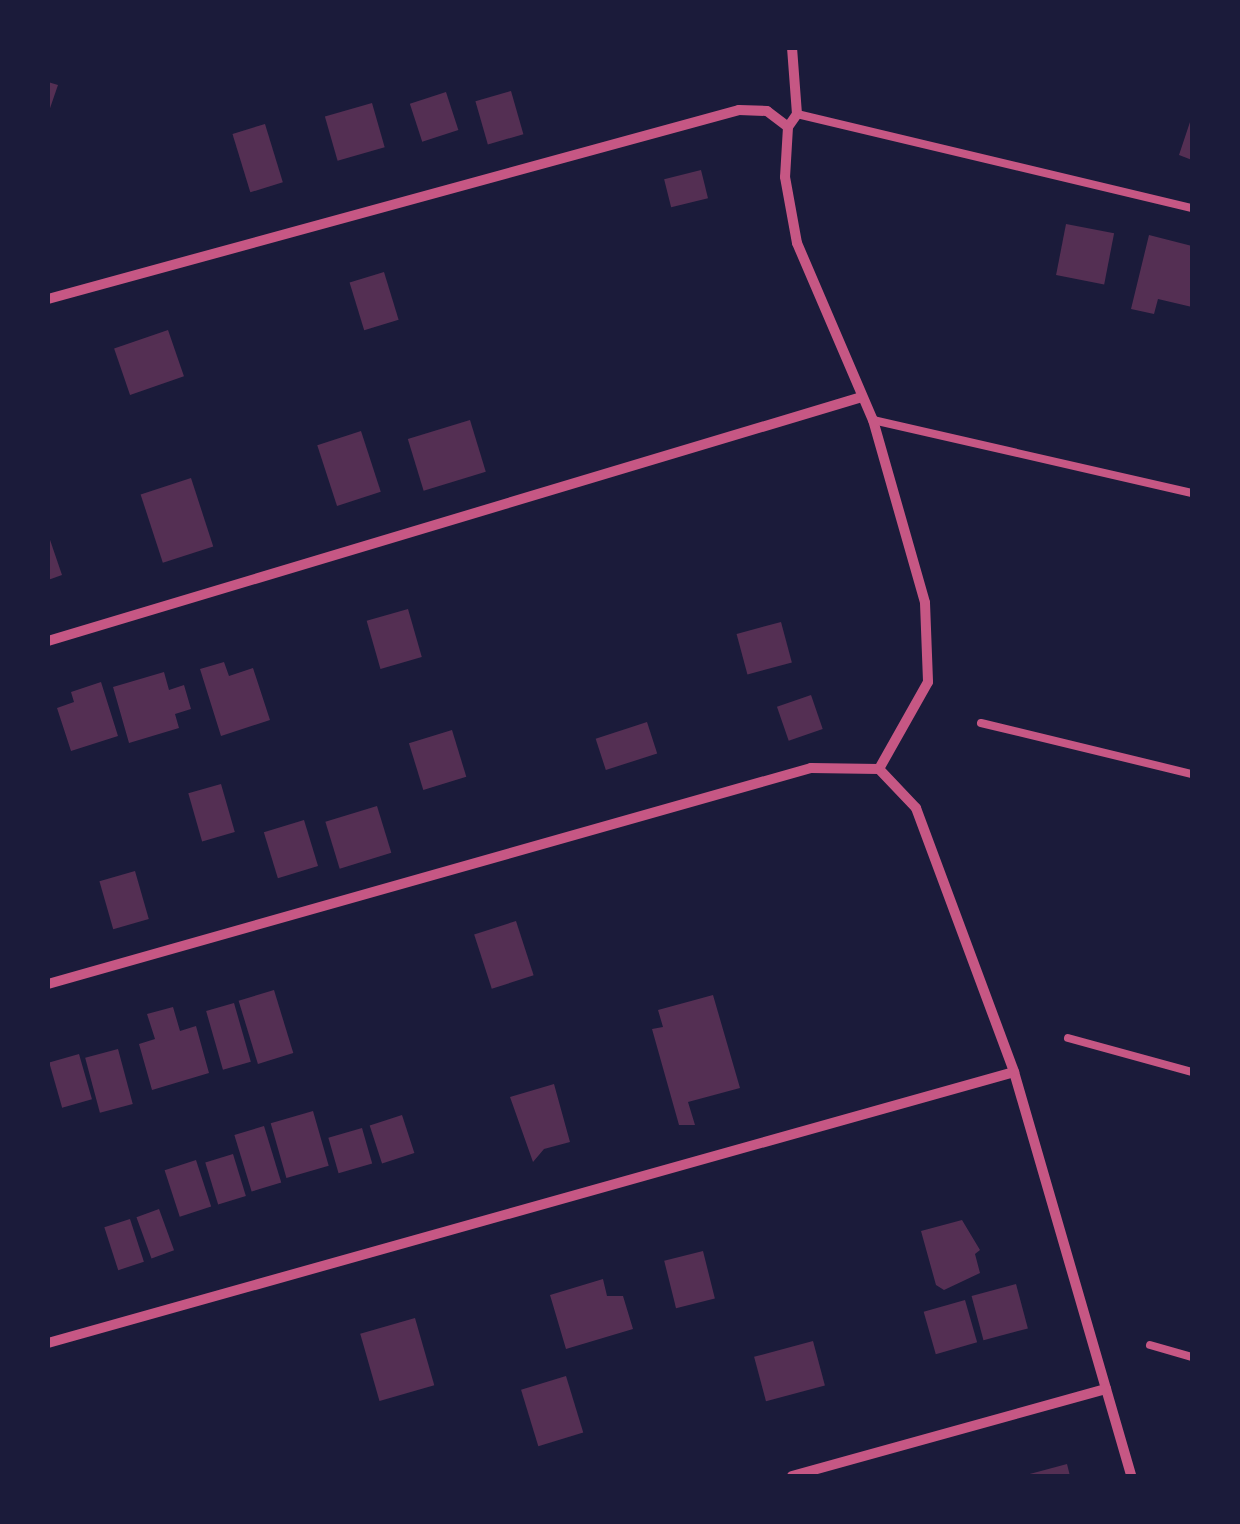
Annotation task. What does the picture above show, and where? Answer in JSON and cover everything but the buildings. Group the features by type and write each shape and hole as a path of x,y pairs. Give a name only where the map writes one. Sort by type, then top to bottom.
{"street":[{"path":"792,48 797,114 788,127 785,177 797,243 873,420 926,603 928,682 879,769"},
{"path":"48,299 738,110 766,111 788,127"},
{"path":"48,641 862,397"},
{"path":"48,984 810,768 879,769 916,808 1014,1072 1130,1476"},
{"path":"48,1343 1014,1072"},
{"path":"792,1476 1106,1389"}],"lane":[{"path":"797,114 1192,208"},
{"path":"873,420 1192,493"},
{"path":"981,723 1192,774"},
{"path":"1068,1038 1192,1072"},
{"path":"1150,1345 1192,1357"}]}
